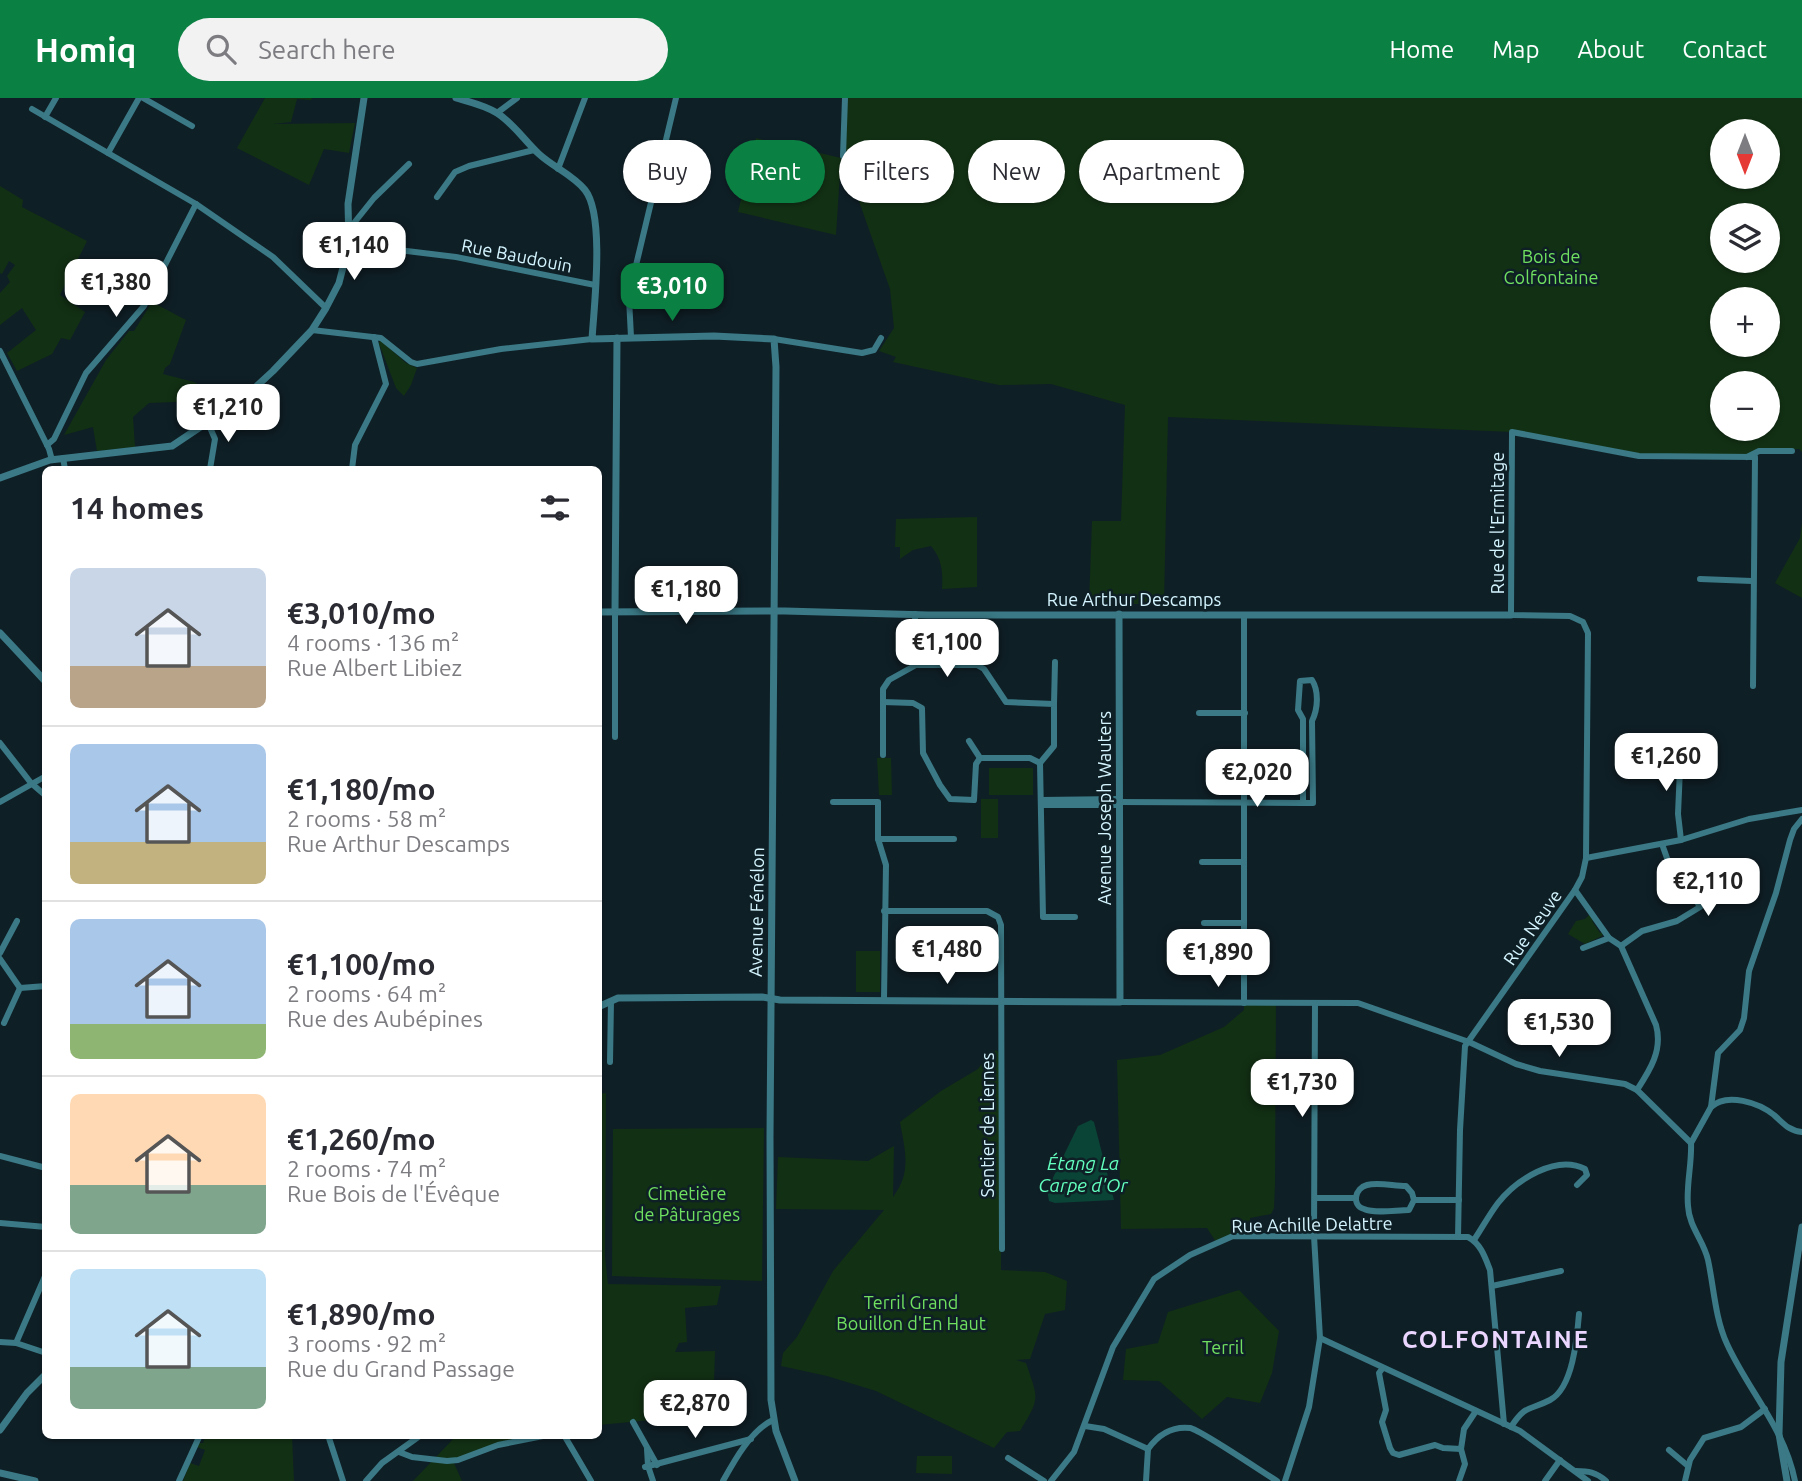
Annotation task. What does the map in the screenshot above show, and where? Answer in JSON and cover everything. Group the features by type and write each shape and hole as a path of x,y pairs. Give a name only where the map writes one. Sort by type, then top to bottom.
{"street":[{"path":"46,117 56,98"},
{"path":"108,153 141,98 192,126"},
{"path":"0,478 52,460 168,447 208,423 254,388 312,330 327,308 339,282 349,244 348,204 364,98"},
{"path":"456,98 497,113 534,150 580,185 591,200 596,248 592,339"},
{"path":"497,113 517,98"},
{"path":"558,169 585,98"},
{"path":"631,337 629,298 632,282 676,98"},
{"path":"844,140 845,98"},
{"path":"32,109 193,202 273,257 327,308"},
{"path":"438,197 455,172 534,150"},
{"path":"350,228 374,198 409,164"},
{"path":"47,445 54,439 86,373 144,306 193,202"},
{"name":"Rue Baudouin","path":"349,244 456,257 595,285"},
{"path":"312,330 387,341 417,364 538,344 592,339 735,336 774,339 862,353 874,350 881,338"},
{"path":"352,466 355,445 386,383 374,337"},
{"path":"615,737 617,338"},
{"name":"Avenue Fénélon","path":"774,339 776,367 770,1272 773,1420 795,1481"},
{"path":"0,351 52,460"},
{"path":"208,423 215,439 210,466"},
{"name":"Rue de l'Ermitage","path":"1511,615 1512,432 1639,456 1746,457"},
{"path":"1746,457 1759,450 1792,451"},
{"path":"1746,457 1755,457 1753,686"},
{"path":"63,458 64,466"},
{"path":"1700,579 1752,581"},
{"name":"Rue Arthur Descamps","path":"602,612 1511,615 1570,616 1583,622"},
{"path":"915,614 916,665"},
{"name":"Avenue Joseph Wauters","path":"1119,614 1120,1002"},
{"path":"1244,615 1244,1003"},
{"name":"Rue Neuve","path":"1458,1237 1465,1046 1575,890 1582,877 1586,858 1589,641 1583,622"},
{"path":"0,633 42,678"},
{"path":"1055,662 1054,746 1040,763 1043,917 1075,917"},
{"path":"883,755 883,702 886,683 916,665 977,666 984,669 1006,702 1054,704"},
{"path":"1041,802 1119,802 1243,803 1303,803 1313,803 1312,721 1316,712 1316,686 1312,680 1300,681 1298,710 1303,719 1303,803"},
{"path":"883,702 913,703 922,708 923,753 950,799 974,800 976,764 980,758"},
{"path":"1199,713 1245,713"},
{"path":"970,741 980,758"},
{"path":"0,743 31,783 42,793"},
{"path":"1681,746 1678,814 1681,840"},
{"path":"980,758 1030,758 1040,763"},
{"path":"0,802 42,778"},
{"path":"834,802 878,802 878,839 886,865 884,999"},
{"path":"1586,858 1681,840 1749,819 1802,810"},
{"path":"1711,1107 1718,1053 1740,1030 1744,1018 1749,971 1776,893 1790,840 1802,819"},
{"path":"878,839 954,839"},
{"path":"1621,946 1642,931 1677,920 1700,907 1687,884 1668,861 1662,844"},
{"path":"1202,862 1244,862"},
{"path":"1575,890 1609,938 1621,946 1652,1012 1660,1039 1651,1067 1637,1090"},
{"name":"Sentier de Liernes","path":"884,911 988,911 998,917 1001,926 1002,1249"},
{"path":"0,953 17,921"},
{"path":"1204,923 1243,923"},
{"path":"1583,947 1609,938"},
{"path":"0,958 20,988"},
{"path":"20,988 42,986"},
{"path":"4,1023 20,988"},
{"path":"602,1005 618,998 1358,1003 1469,1042 1516,1064 1540,1071 1625,1084 1637,1090 1691,1143"},
{"path":"610,1062 611,1001"},
{"path":"1285,1481 1309,1407 1320,1338 1314,1236 1315,1003"},
{"path":"1795,1481 1791,1461 1779,1433 1725,1340 1716,1309 1708,1260 1691,1222 1687,1189 1692,1164 1691,1143 1715,1103 1731,1100 1746,1102 1773,1115 1783,1126 1802,1132"},
{"path":"0,1156 42,1167"},
{"path":"1508,1425 1492,1286 1487,1261 1474,1240 1500,1201 1532,1174 1560,1164 1578,1166 1585,1169 1587,1175 1577,1185"},
{"path":"1365,1185 1406,1186 1414,1200 1409,1210 1364,1210 1357,1205 1355,1198 1357,1191 1365,1185"},
{"path":"1316,1198 1355,1198"},
{"path":"1414,1200 1459,1200"},
{"path":"0,1223 42,1227"},
{"path":"1787,1481 1779,1433 1781,1362 1802,1227"},
{"name":"Rue Achille Delattre","path":"1051,1481 1074,1452 1113,1347 1154,1279 1190,1255 1233,1236 1468,1237 1474,1240"},
{"path":"1492,1286 1561,1271"},
{"path":"16,1343 42,1283"},
{"path":"1508,1425 1525,1408 1551,1400 1563,1390 1572,1362 1579,1314"},
{"path":"1320,1338 1508,1425 1588,1481"},
{"path":"0,1342 16,1343 42,1352"},
{"path":"1382,1369 1379,1373 1386,1410 1382,1422 1393,1453 1399,1455 1434,1445 1461,1450"},
{"path":"0,1430 42,1378"},
{"path":"1685,1481 1688,1466 1704,1438 1741,1427 1765,1409"},
{"path":"1459,1481 1465,1464 1461,1450 1464,1429 1476,1411"},
{"path":"723,1481 751,1439 766,1423 773,1420"},
{"path":"633,1422 657,1465"},
{"path":"1085,1426 1104,1429 1147,1449"},
{"path":"1146,1481 1147,1449 1158,1435 1192,1428 1277,1481"},
{"path":"179,1481 198,1439"},
{"path":"329,1439 343,1481"},
{"path":"366,1481 382,1463 416,1439"},
{"path":"500,1439 501,1444"},
{"path":"399,1452 412,1457 458,1460 501,1444 527,1439"},
{"path":"566,1439 591,1481"},
{"path":"647,1466 751,1439"},
{"path":"647,1447 647,1466 653,1481"},
{"path":"1670,1450 1688,1466"},
{"path":"1008,1458 1044,1481"},
{"path":"1545,1481 1560,1460"},
{"path":"1574,1471 1587,1471 1606,1481"},
{"path":"0,1473 35,1481"}],"green space":[{"path":"265,98 312,98 297,99 291,122 273,124 355,123 349,153 324,149 309,185 237,148"},
{"name":"Bois de Colfontaine","path":"846,98 1802,98 1802,452 1799,449 1759,451 1746,457 1639,456 1512,432 1168,417 1164,604 1089,604 1092,521 1121,521 1125,405 1051,384 999,385 893,362 896,357 879,351 894,328 890,289 860,203 954,203 954,140 844,140"},
{"path":"825,154 839,158 836,235 738,212 740,203 825,203"},
{"path":"0,186 23,200 22,207 87,241 60,295 85,312 70,340 61,338 52,354 17,371 7,353 36,330 22,308 0,325 0,293 10,282 7,276 15,265 9,261 2,274 0,273"},
{"path":"152,302 186,320 170,364 163,374 194,382 226,401 208,415 201,401 149,403 133,417 135,447 97,451 93,427 64,435 106,360 129,331 134,331"},
{"path":"380,340 406,363 417,368 404,396 396,388 378,345"},
{"path":"977,517 977,587 942,589 941,566 931,546 913,550 900,559 900,547 895,547 896,519"},
{"path":"1802,523 1802,598 1775,583 1800,538"},
{"path":"877,758 891,758 892,795 879,795"},
{"path":"989,768 1033,768 1033,795 989,795"},
{"path":"981,799 998,799 998,838 981,838"},
{"path":"1591,913 1596,918 1592,921 1600,933 1603,932 1602,936 1585,944 1568,934 1576,921 1585,919"},
{"path":"856,951 880,951 880,992 856,992"},
{"path":"1244,1003 1276,1003 1275,1184 1274,1208 1271,1214 1250,1218 1251,1236 1216,1242 1207,1228 1121,1229 1117,1060 1160,1055 1224,1027 1244,1010"},
{"name":"Terril Grand Bouillon d'En Haut","path":"996,1050 1001,1055 1001,1270 1045,1272 1067,1281 1065,1310 1045,1314 1030,1359 1016,1360 1026,1363 1033,1384 1035,1398 1031,1411 1020,1431 1007,1432 994,1448 876,1391 781,1366 783,1353 797,1337 833,1271 884,1210 776,1209 778,1157 868,1161 894,1146 893,1197 903,1179 906,1161 900,1122 941,1091 978,1069 987,1056"},
{"path":"606,1093 605,1257 608,1284 721,1286 717,1305 685,1308 687,1342 679,1343 675,1352 715,1351 713,1414 602,1425 602,1094"},
{"name":"Cimetière de Pâturages","path":"764,1128 762,1281 612,1276 613,1129"},
{"name":"Terril","path":"1239,1290 1279,1331 1272,1373 1260,1403 1227,1397 1202,1419 1159,1381 1123,1380 1126,1349 1158,1343 1168,1312"},
{"path":"204,1439 292,1439 294,1481 183,1481 190,1463 199,1466 205,1450 197,1447 199,1443 203,1443"},
{"path":"453,1439 525,1439 501,1444 453,1461 462,1481 413,1481"},
{"path":"917,1456 952,1456 952,1474 916,1473"}],"water":[{"name":"Étang La Carpe d'Or","path":"1091,1120 1094,1122 1114,1200 1049,1201 1047,1190 1078,1126"}],"district":[{"name":"COLFONTAINE","path":"1496,1339"}]}
